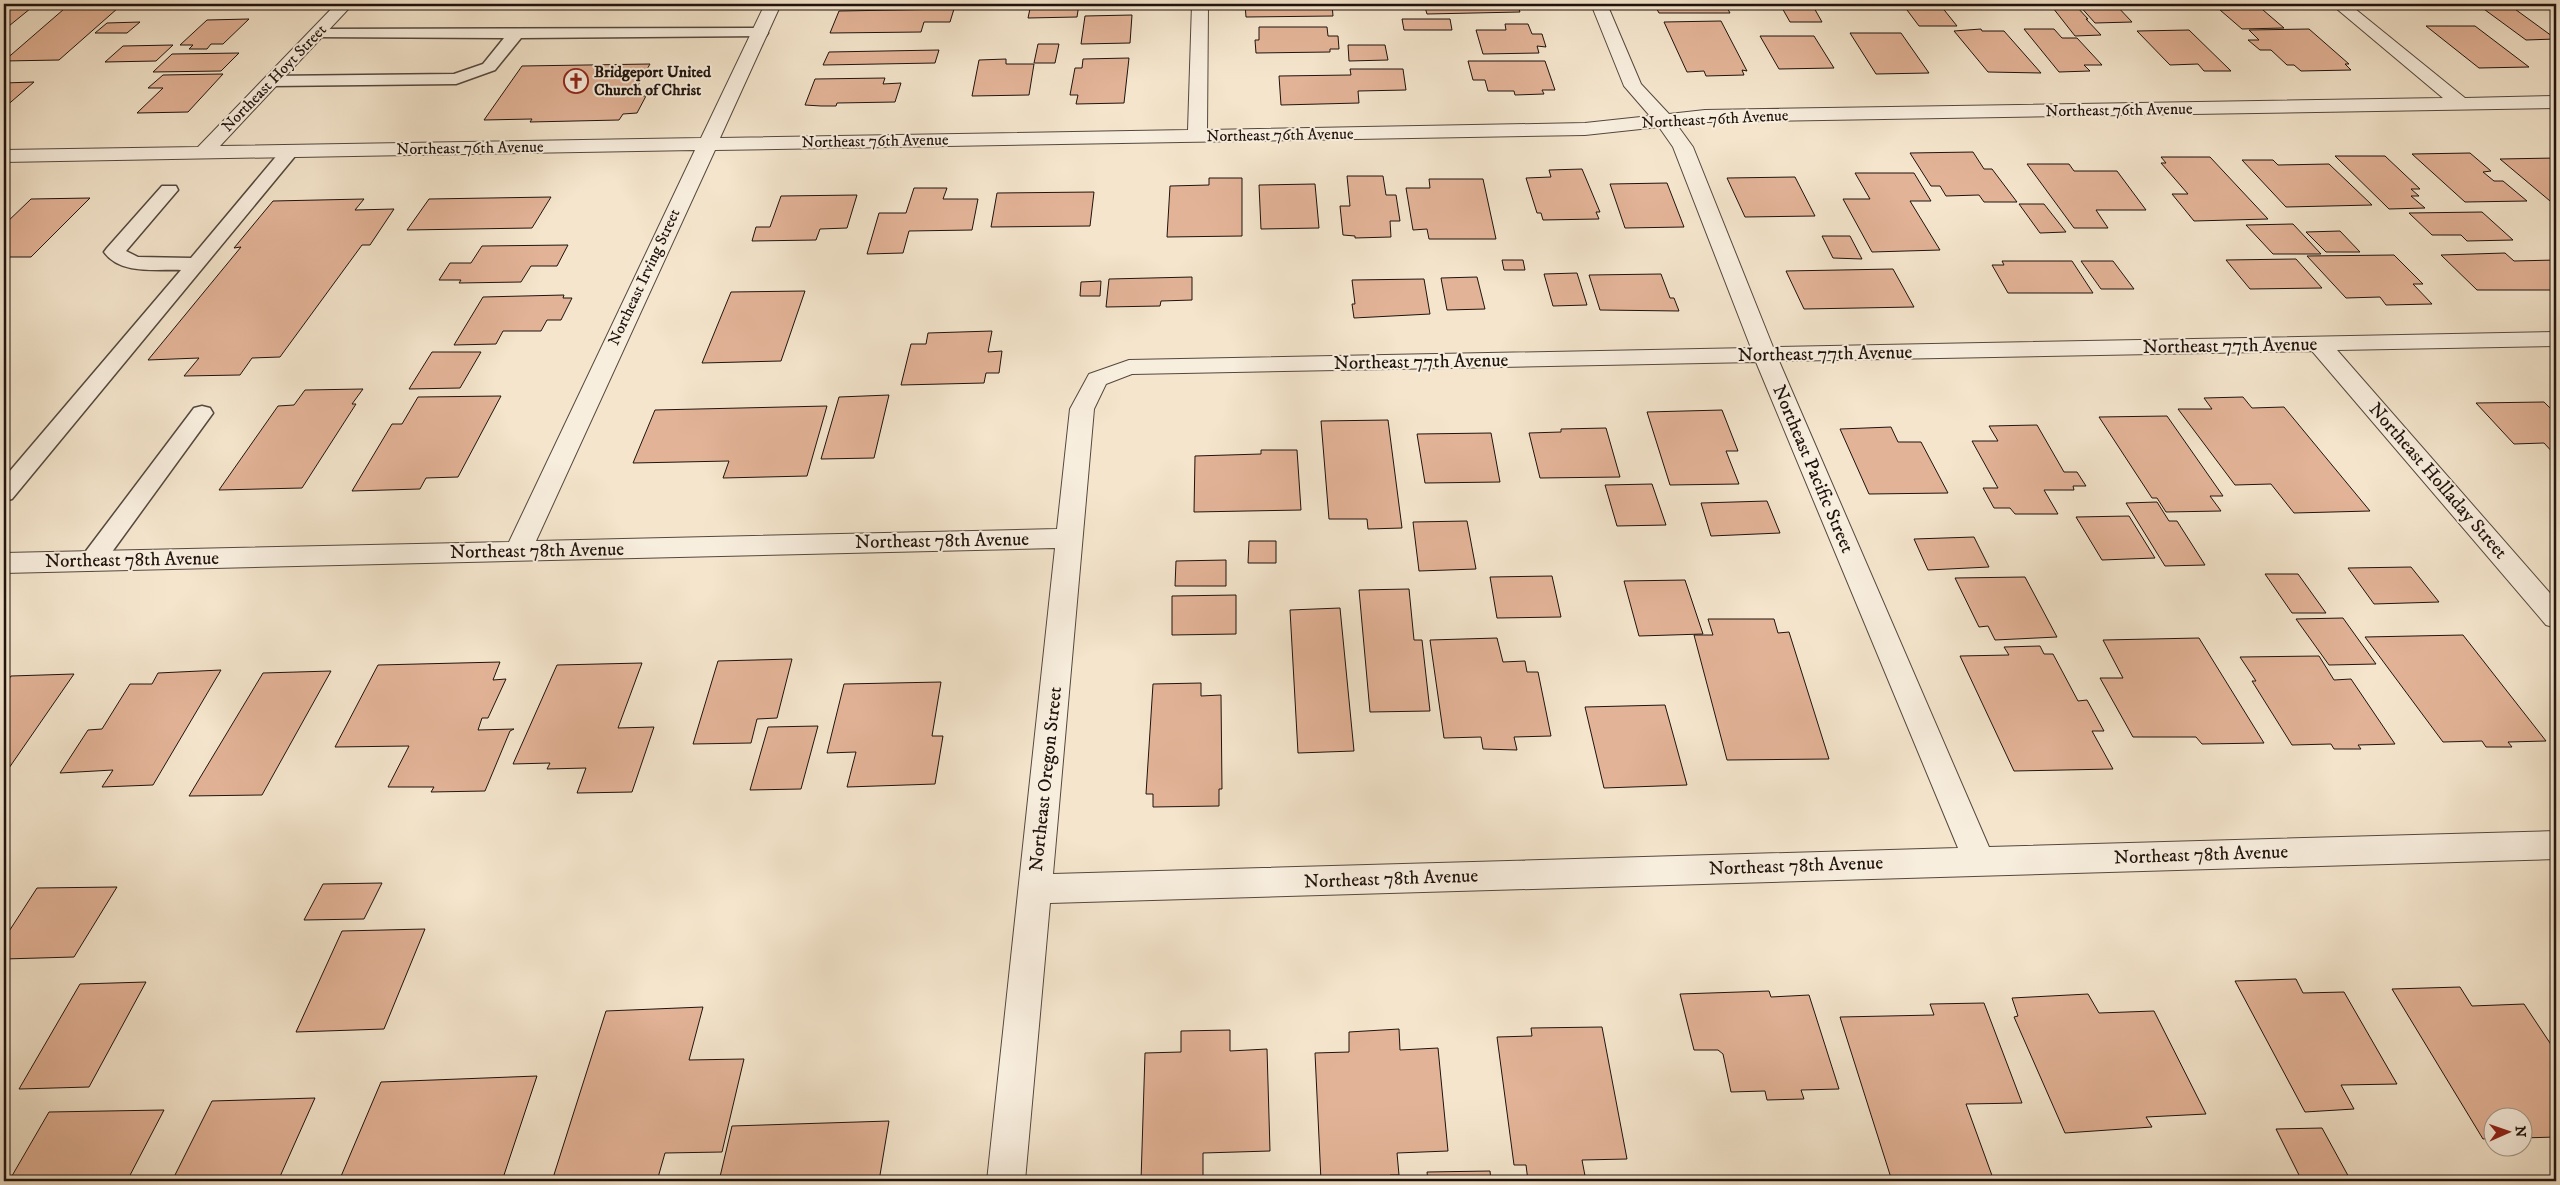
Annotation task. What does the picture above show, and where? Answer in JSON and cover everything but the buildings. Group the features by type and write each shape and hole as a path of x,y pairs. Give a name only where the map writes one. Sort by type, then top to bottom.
{"street":[{"name":"Northeast Hoyt Street","path":"203,153 346,4"},
{"name":"Northeast Irving Street","path":"518,551 706,143 773,4"},
{"path":"1196,136 1200,4"},
{"name":"Northeast Pacific Street","path":"1599,4 1632,86 1662,119 1683,147 1765,355 1980,861"},
{"path":"2339,4 2461,104"},
{"name":"Northeast 76th Avenue","path":"4,156 1585,129 1662,119 1705,116 2556,102"},
{"name":"Northeast 77th Avenue","path":"1097,379 1129,367 2556,339"},
{"name":"Northeast Holladay Street","path":"2319,344 2556,618"},
{"name":"Northeast Oregon Street","path":"1006,1181 1082,409 1097,379"},
{"name":"Northeast 78th Avenue","path":"4,563 1070,538"},
{"name":"Northeast 78th Avenue","path":"1036,889 2556,845"}],"lane":[{"path":"317,34 760,32"},
{"path":"271,81 456,79 489,68 516,34"},
{"path":"4,493 290,151"},
{"path":"168,190 114,252 134,263 196,264"},
{"path":"92,561 202,413"}],"place":[{"name":"Bridgeport United Church of Christ","path":"576,81"}]}
